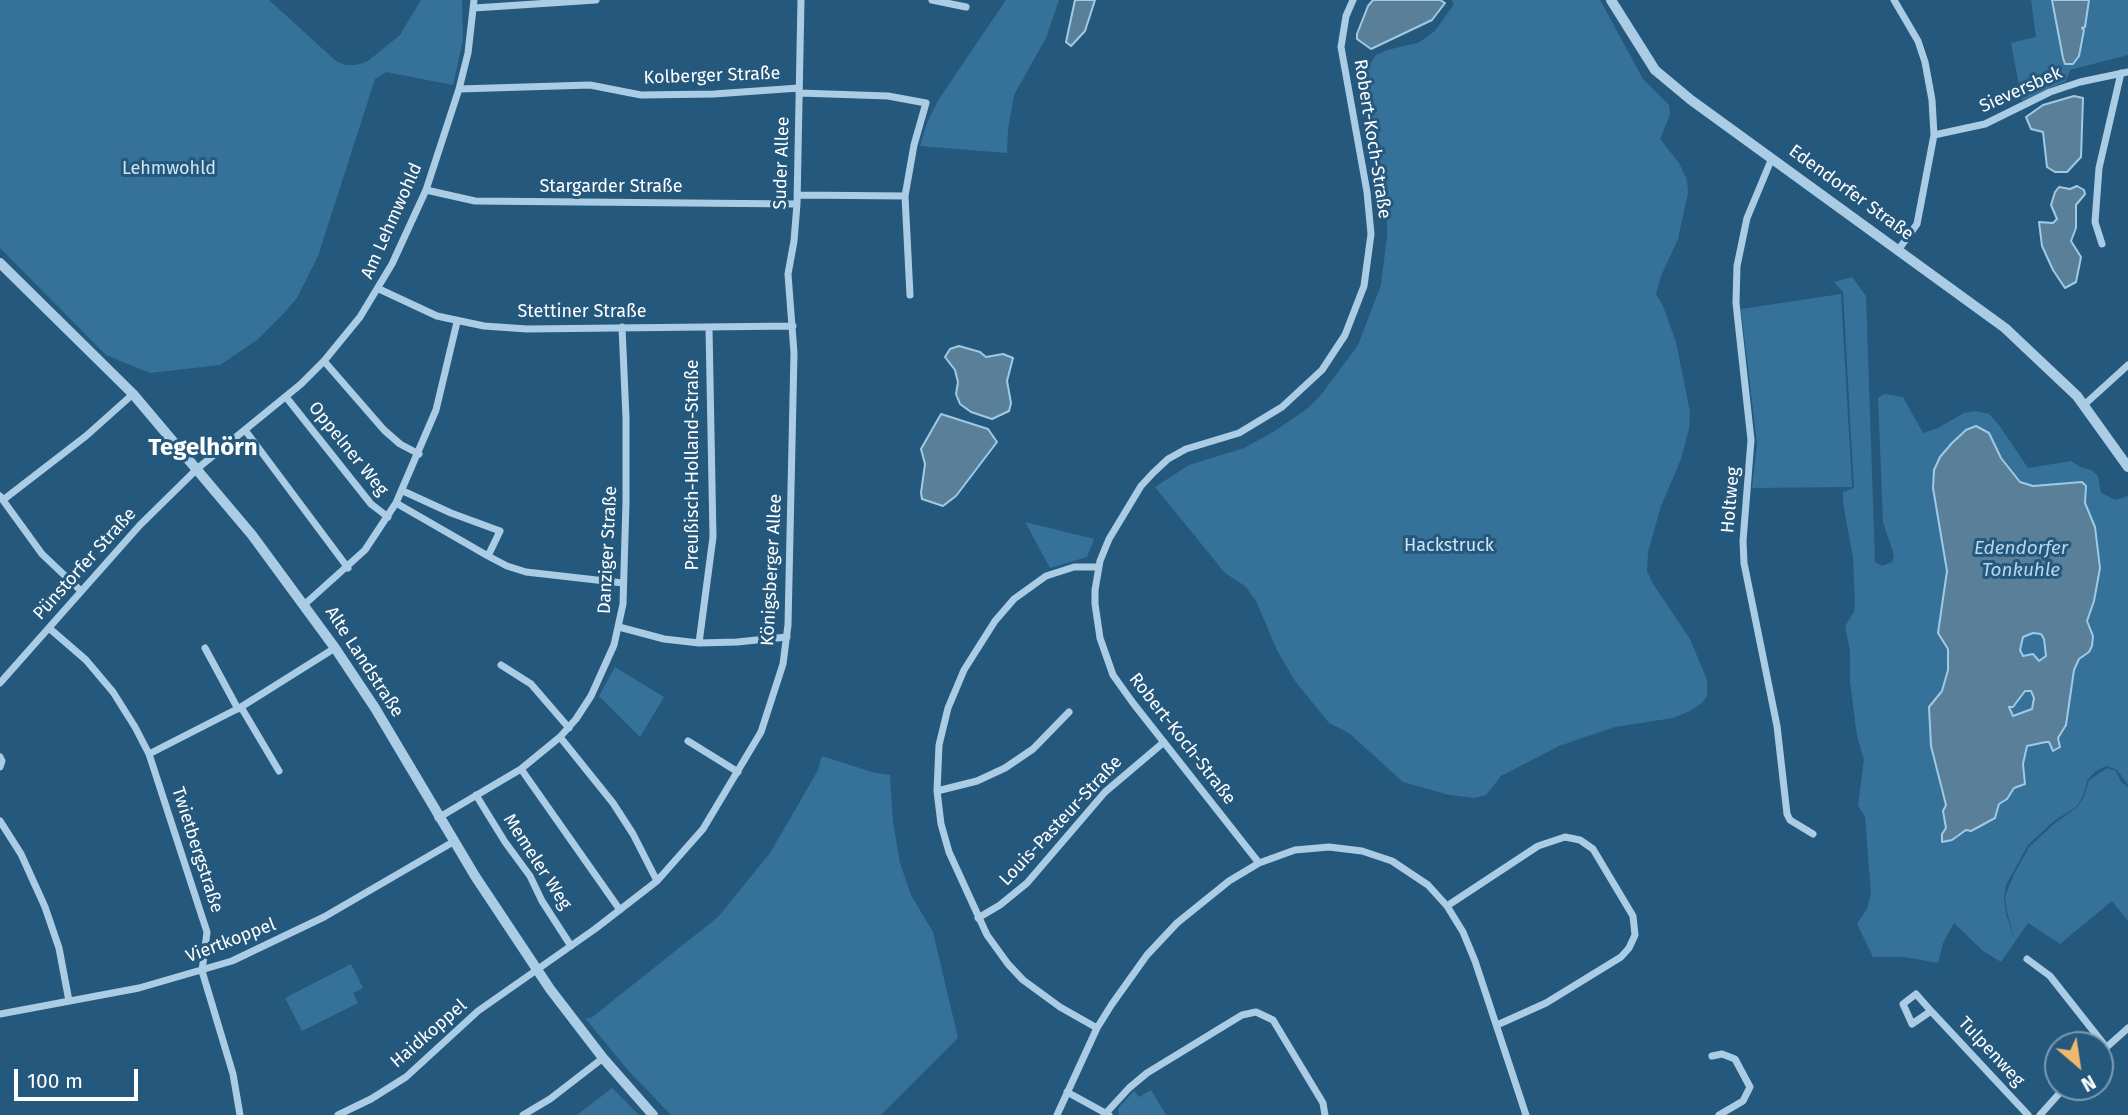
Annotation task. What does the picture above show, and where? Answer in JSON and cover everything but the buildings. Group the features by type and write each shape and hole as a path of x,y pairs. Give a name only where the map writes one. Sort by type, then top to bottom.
{"street":[{"path":"474,4 596,0"},
{"name":"Suder Allee","path":"793,326 788,274 797,205 801,0"},
{"path":"932,0 966,7"},
{"name":"Robert-Koch-Straße","path":"1259,863 1124,691 1105,657 1095,604 1099,567 1109,539 1153,472 1186,449 1239,433 1282,407 1322,370 1345,335 1364,286 1371,234 1367,192 1341,47 1346,16 1353,0"},
{"name":"Edendorfer Straße","path":"1611,0 1655,70 1694,102 2005,328 2084,405 2128,467"},
{"path":"1894,0 1906,18 1925,62 1934,135 1917,224 1899,249"},
{"name":"Am Lehmwohld","path":"198,468 286,397 324,361 379,289 426,190 459,89 468,53 474,4"},
{"name":"Sieversbek","path":"1934,135 1985,124 2050,92 2124,72 2099,168 2095,222 2102,244"},
{"name":"Kolberger Straße","path":"459,89 590,85 641,95 799,91 888,96 926,103 910,162 905,196"},
{"name":"Holtweg","path":"1772,158 1746,218 1737,266 1736,303 1751,440 1743,519 1744,559 1777,726 1788,816 1813,834"},
{"name":"Stargarder Straße","path":"426,190 475,201 797,205"},
{"path":"797,195 905,196 910,295"},
{"name":"Alte Landstraße","path":"0,263 133,394 198,468 305,604 390,733 453,842 536,969 603,1058 653,1115"},
{"name":"Stettiner Straße","path":"379,289 426,312 457,322 527,329 793,326"},
{"path":"305,604 348,568 370,545 396,503 436,411 457,322"},
{"name":"Königsberger Allee","path":"536,969 657,881 699,834 761,732 783,664 787,637 793,326"},
{"name":"Danziger Straße","path":"438,817 521,769 560,737 569,728 595,687 609,658 619,627 623,583 627,462 622,327"},
{"name":"Preußisch-Holland-Straße","path":"699,643 713,537 709,328"},
{"path":"324,361 384,430 400,444 419,454"},
{"path":"2084,405 2128,365"},
{"path":"81,590 42,554 2,498 86,436 133,394"},
{"name":"Oppelner Weg","path":"286,397 371,504 388,517"},
{"path":"245,430 348,568"},
{"name":"Pünstorfer Straße","path":"0,683 140,525 198,468"},
{"path":"402,491 500,531 488,556"},
{"path":"396,503 488,556 521,571 623,583"},
{"path":"1097,1028 1060,1007 1023,980 1000,954 978,918 946,842 937,791 939,745 948,708 964,670 995,621 1014,599 1046,576 1074,567 1099,567"},
{"path":"619,627 664,639 699,643 787,637"},
{"name":"Twietbergstraße","path":"49,628 86,660 113,692 126,710 149,754 207,932 202,971 233,1074 240,1115"},
{"path":"205,648 279,771"},
{"path":"149,754 240,708 335,648"},
{"path":"501,665 531,684 569,728"},
{"path":"937,791 977,781 1006,768 1033,748 1069,712"},
{"path":"560,737 613,803 633,834 657,881"},
{"path":"688,741 738,772"},
{"name":"Louis-Pasteur-Straße","path":"978,918 1000,905 1027,883 1105,792 1164,742"},
{"path":"521,769 620,910"},
{"name":"Memeler Weg","path":"476,795 530,876 570,946"},
{"path":"0,821 27,865 48,914 59,948 69,1001"},
{"path":"1447,906 1532,850 1546,842 1565,837 1580,840 1593,849 1633,916 1633,940 1617,961 1546,1003 1497,1025"},
{"name":"Viertkoppel","path":"0,1014 139,988 202,971 268,945 324,917 453,842"},
{"path":"1057,1115 1097,1028 1147,955 1177,923 1229,881 1259,863 1280,854 1311,848 1336,847 1384,858 1407,870 1428,885 1447,906 1468,944 1526,1115"},
{"path":"2027,959 2050,976 2089,1031"},
{"name":"Haidkoppel","path":"338,1115 371,1099 406,1077 468,1020 536,969"},
{"name":"Tulpenweg","path":"1931,1011 2028,1115"},
{"path":"1067,1092 1108,1114 1129,1088 1147,1073 1242,1015 1256,1013 1273,1020 1323,1103 1325,1115"},
{"path":"2114,1040 2128,1028"},
{"path":"1712,1056 1722,1054 1735,1059 1750,1087 1743,1101 1719,1115"},
{"path":"523,1115 550,1099 603,1058"},
{"path":"2040,1115 2052,1101"}],"green space":[{"name":"Lehmwohld","path":"0,0 269,0 336,61 345,65 356,65 368,61 400,35 421,0 462,0 463,40 453,85 386,72 375,79 318,256 297,298 284,313 257,340 220,365 150,373 106,355 0,248"},
{"path":"1006,0 1059,0 1046,38 1014,95 1007,153 920,146 927,123 939,99"},
{"name":"Hackstruck","path":"1451,0 1600,0 1643,79 1669,105 1670,115 1660,139 1679,163 1687,180 1688,193 1678,239 1656,294 1676,342 1690,412 1689,429 1681,459 1661,506 1648,552 1647,571 1690,639 1707,680 1707,696 1690,711 1673,718 1615,727 1559,746 1501,776 1486,795 1475,798 1449,795 1403,782 1349,733 1329,723 1295,681 1277,650 1256,601 1245,586 1225,573 1155,487 1189,465 1244,448 1307,409 1321,395 1358,345 1381,285 1387,236 1387,213 1364,72 1376,55 1418,43 1435,31 1454,4"},
{"path":"2031,0 2052,0 2065,64 2084,30 2081,28 2085,26 2089,0 2128,0 2128,55 2070,70 2066,81 2022,101 2011,43 2036,37"},
{"path":"1852,277 1866,296 1875,562 1882,566 1892,562 1894,555 1883,522 1878,398 1884,394 1903,397 1923,433 1964,413 1976,411 1989,414 2028,468 2071,461 2098,476 2101,493 2116,500 2128,496 2128,785 2117,770 2106,766 2096,771 2088,779 2083,796 2076,807 2054,821 2028,845 2006,885 2004,897 2006,914 2015,940 2005,896 2015,872 2029,847 2076,808 2084,797 2089,780 2107,768 2116,771 2121,782 2128,787 2128,921 2112,901 2060,944 2028,923 2001,962 1983,951 1954,923 1943,943 1938,963 1904,957 1873,957 1857,924 1867,909 1871,893 1865,817 1858,805 1864,760 1857,736 1850,681 1850,651 1845,626 1854,612 1855,603 1853,558 1843,492 1854,488 1843,292 1834,282","holes":["1976,426 1989,433 2001,458 2020,482 2033,486 2082,482 2086,486 2085,503 2095,526 2100,568 2087,621 2090,629 2089,652 2081,656 2074,670 2066,725 2058,737 2059,743 2052,749 2049,742 2026,746 2023,770 2025,778 2021,785 2014,788 2007,799 1999,803 1995,818 1971,831 1960,833 1946,828 1943,811 1946,806 1945,799 1940,789 1940,777 1931,746 1929,707 1942,691 1949,655 1938,633 1947,571 1933,488 1934,470 1940,457 1960,435"]},
{"path":"1841,294 1852,487 1752,488 1757,444 1741,309"},
{"path":"1025,522 1094,539 1087,557 1050,568"},
{"path":"2033,633 2041,634 2044,639 2046,656 2039,662 2032,654 2022,656 2020,650 2023,637"},
{"path":"615,667 664,697 640,737 599,696"},
{"path":"2029,690 2034,700 2030,711 2011,715 2009,707 2013,707 2022,693"},
{"path":"822,756 875,773 890,775 893,822 900,863 911,895 933,932 958,1038 881,1115 671,1115 627,1069 585,1018 591,1018 718,917 770,853 817,772"},
{"path":"351,964 363,988 353,993 358,1003 302,1031 285,998"},
{"path":"612,1088 639,1115 577,1115"},
{"path":"1151,1090 1166,1115 1119,1115 1120,1106 1134,1091 1139,1097"}],"water":[{"path":"1075,0 1095,0 1085,31 1071,46 1066,42"},
{"path":"1373,0 1440,0 1445,3 1432,20 1371,49 1357,39 1357,34"},
{"path":"2052,0 2089,0 2079,56 2073,64 2065,64 2063,58"},
{"path":"2074,96 2083,98 2081,157 2067,172 2055,172 2047,167 2043,132 2031,129 2026,117 2043,105"},
{"path":"2077,186 2084,190 2085,194 2076,205 2076,228 2071,241 2081,257 2076,282 2065,288 2042,246 2039,222 2053,223 2057,219 2051,205 2059,187 2070,189"},
{"path":"959,346 980,352 986,357 1003,354 1013,358 1007,381 1011,403 1009,411 992,419 971,412 960,404 956,394 958,382 955,370 945,357 950,349"},
{"path":"941,414 988,429 997,442 956,496 943,506 922,499 921,493 925,464 921,449"},
{"name":"Edendorfer Tonkuhle","path":"1976,426 1989,433 2001,458 2020,482 2033,486 2082,482 2086,486 2085,503 2095,527 2100,568 2087,621 2093,636 2092,646 2089,652 2079,659 2074,670 2066,725 2058,738 2060,747 2053,751 2049,742 2027,746 2023,764 2025,784 2014,788 2007,799 1999,804 1995,818 1971,831 1966,830 1952,840 1942,842 1942,834 1946,828 1943,811 1946,805 1931,746 1929,707 1942,691 1948,670 1948,649 1938,633 1947,571 1933,488 1934,470 1940,457 1966,430","holes":["2033,633 2041,634 2044,639 2046,656 2039,661 2033,654 2023,656 2020,650 2023,637","2025,691 2031,691 2034,698 2032,709 2013,716 2009,707 2013,707"]}],"district":[{"name":"Tegelhörn","path":"203,448"}]}
